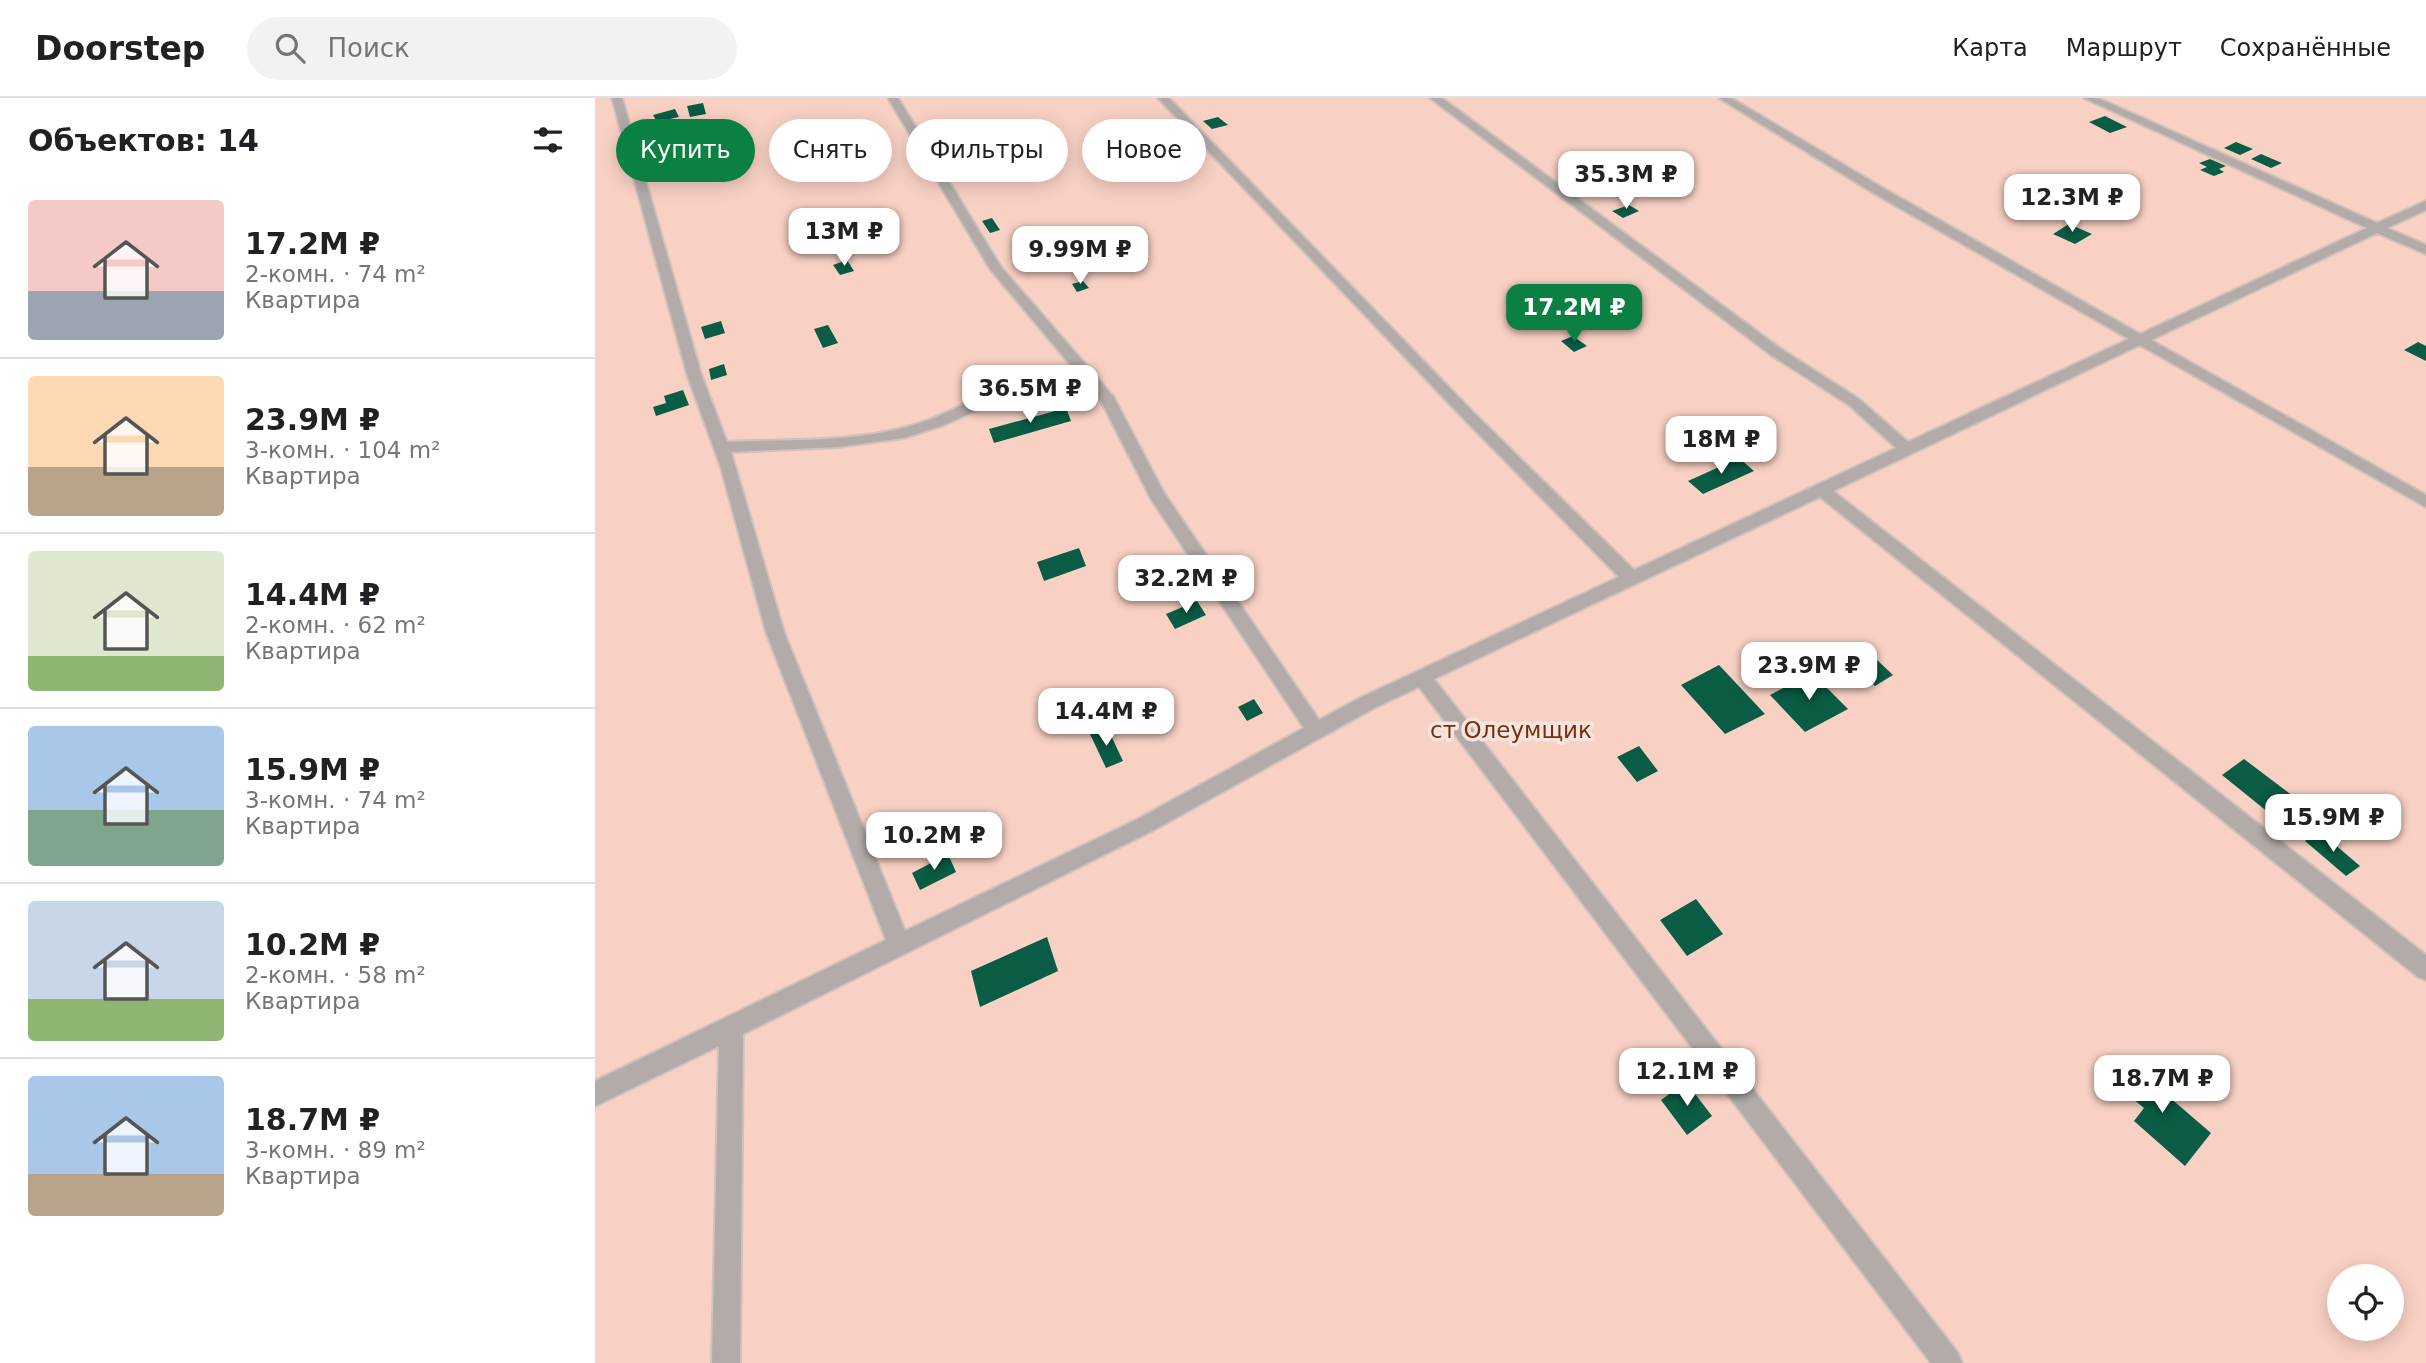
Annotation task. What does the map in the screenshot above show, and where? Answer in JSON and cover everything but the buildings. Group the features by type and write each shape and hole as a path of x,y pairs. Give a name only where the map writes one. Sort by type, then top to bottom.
{"lane":[{"path":"617,98 694,374 721,447 775,632 899,945"},
{"path":"893,98 996,269 1108,399 1157,495 1316,731"},
{"path":"1163,98 1459,405 1631,578"},
{"path":"1434,98 1776,352 1854,402 1906,449"},
{"path":"1724,98 1879,191 2426,502"},
{"path":"2089,98 2426,250"},
{"path":"595,1094 1145,825 1316,731 1422,677 2426,205"},
{"path":"721,447 850,440 904,434 963,411 1038,375 1052,372 1086,374"},
{"path":"1820,489 2426,969"},
{"path":"1422,677 1948,1363"},
{"path":"726,1363 731,1027"}],"green space":[{"name":"ст Олеумщик","path":"595,98 2426,98 2426,1363 595,1363"}]}
